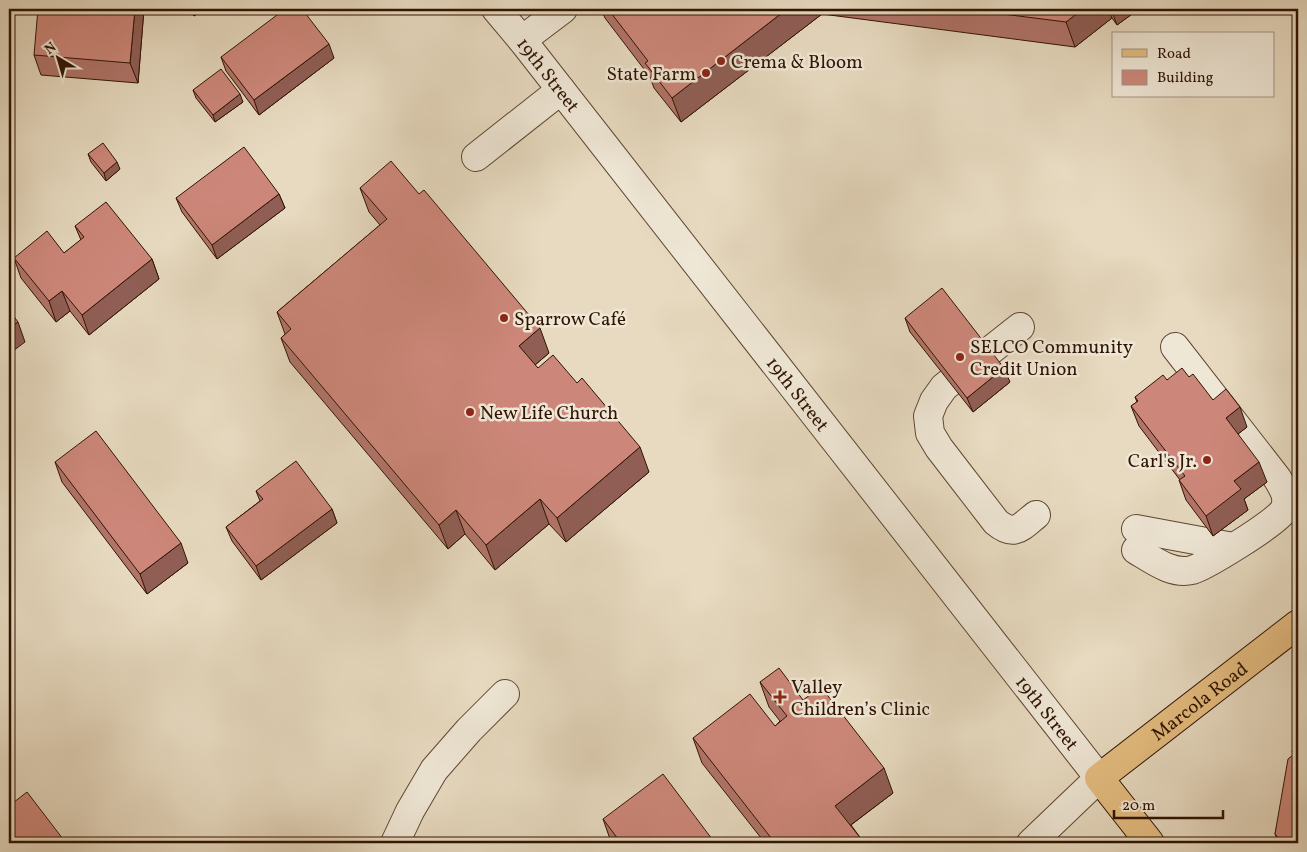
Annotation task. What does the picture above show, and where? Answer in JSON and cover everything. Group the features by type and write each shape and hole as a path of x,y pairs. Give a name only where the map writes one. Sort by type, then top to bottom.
{"main road":[{"name":"Marcola Road","path":"1099,778 1298,624"},
{"path":"1099,778 1150,843"}],"street":[{"name":"19th Street","path":"496,9 1099,778"},
{"path":"522,40 563,9"},
{"path":"476,156 561,90"},
{"path":"1020,327 944,386 934,401 928,416 930,433 939,448 996,522 1003,528 1012,531 1019,529 1036,515"},
{"path":"1136,540 1159,564 1174,570 1192,570 1207,563 1277,519 1284,510 1287,501 1285,491 1277,478 1175,348"},
{"path":"394,843 434,770 469,730 505,694"},
{"path":"1031,843 1099,778"}],"building":[{"path":"38,9 135,9 130,63 34,55"},
{"path":"285,9 302,9 329,44 254,100 221,57"},
{"path":"608,9 787,9 672,98 645,63 648,61"},
{"path":"963,9 1083,9 1066,22"},
{"path":"221,69 240,94 213,115 193,90"},
{"path":"103,143 117,162 104,173 88,154"},
{"path":"244,147 279,194 212,245 176,198"},
{"name":"New Life Church","path":"391,161 419,194 424,190 540,328 519,346 538,368 553,355 577,383 582,378 640,447 557,518 540,499 486,545 456,510 439,525 281,338 291,329 277,312 387,219 360,188"},
{"path":"106,202 152,259 82,315 62,291 49,301 14,258 47,231 64,253 84,237 75,226"},
{"name":"SELCO Community Credit Union","path":"942,288 1004,368 967,398 905,318"},
{"path":"9,310 18,322 9,328"},
{"name":"Carl's Jr.","path":"1182,368 1189,377 1193,374 1213,400 1226,389 1240,407 1226,418 1259,462 1234,481 1241,489 1206,516 1179,480 1185,476 1131,406 1138,401 1135,397 1163,375 1167,380"},
{"path":"96,431 181,543 140,574 55,462"},
{"path":"296,461 332,509 256,566 226,527 263,499 256,491"},
{"path":"779,668 803,700 821,687 884,768 835,806 862,840 857,843 775,843 693,738 750,694 775,726 787,716 760,682"},
{"path":"1298,747 1298,843 1283,843 1275,834 1288,759 1294,754 1292,751"},
{"path":"663,774 715,843 621,843 603,819"},
{"path":"27,792 66,843 9,843 9,806"}],"place":[{"name":"Crema & Bloom","path":"721,61"},
{"name":"State Farm","path":"706,73"},
{"name":"Sparrow Café","path":"504,318"},
{"name":"SELCO Community Credit Union","path":"960,357"},
{"name":"New Life Church","path":"470,412"},
{"name":"Carl's Jr.","path":"1207,460"},
{"name":"Valley Children’s Clinic","path":"780,697"}]}
